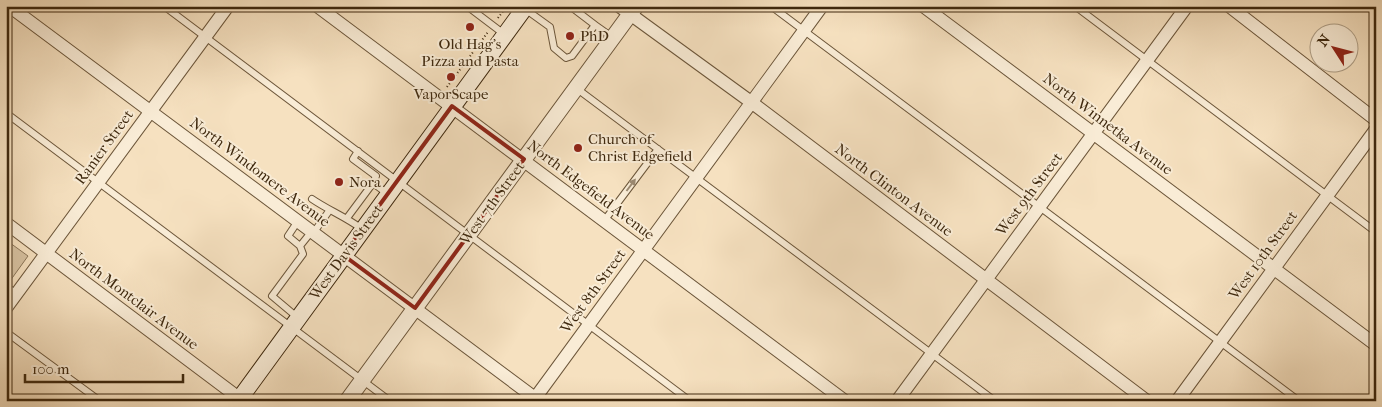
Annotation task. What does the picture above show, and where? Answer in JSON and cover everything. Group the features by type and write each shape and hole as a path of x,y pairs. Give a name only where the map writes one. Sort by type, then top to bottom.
{"main road":[{"name":"West Davis Street","path":"240,400 342,255 452,106 499,30 525,7"}],"street":[{"name":"North Windomere Avenue","path":"9,6 536,400"},
{"name":"Ranier Street","path":"6,308 11,290 46,254 228,6"},
{"name":"North Edgefield Avenue","path":"317,6 845,401"},
{"name":"West 8th Street","path":"536,400 588,324 822,6"},
{"name":"North Winnetka Avenue","path":"923,6 1376,346"},
{"name":"West 9th Street","path":"897,401 1187,6"},
{"path":"1229,6 1376,120"},
{"name":"West 7th Street","path":"348,401 613,38 628,9"},
{"name":"North Clinton Avenue","path":"628,9 1147,401"},
{"name":"West 10th Street","path":"1177,401 1376,129"},
{"name":"North Montclair Avenue","path":"6,224 240,400"}],"lane":[{"path":"164,6 358,152 392,187 469,235 690,401"},
{"path":"467,6 499,30"},
{"path":"570,6 613,38"},
{"path":"771,6 1299,401"},
{"path":"1075,6 1376,232"},
{"path":"525,7 549,26 554,48 568,58 572,56 595,24"},
{"path":"576,88 995,401"},
{"path":"6,113 98,182 295,322 390,401"},
{"path":"604,221 658,149"},
{"path":"347,218 373,183 376,176 352,159 358,152"},
{"path":"373,183 392,187"},
{"path":"312,199 329,211 347,218 362,229"},
{"path":"300,246 329,211"},
{"path":"295,322 272,296 303,254 300,246 288,236 298,221"},
{"path":"6,332 100,401"}],"path":[{"path":"448,87 499,30 507,6"}],"highlighted area":[{"path":"452,106 524,159 415,308 343,255"}],"shaded area":[{"path":"6,240 28,256 10,281 6,279"}],"place":[{"name":"Old Hag's Pizza and Pasta","path":"470,27"},
{"name":"PhD","path":"570,36"},
{"name":"VaporScape","path":"451,77"},
{"name":"Church of Christ Edgefield","path":"578,148"},
{"name":"Nora","path":"339,182"}]}
